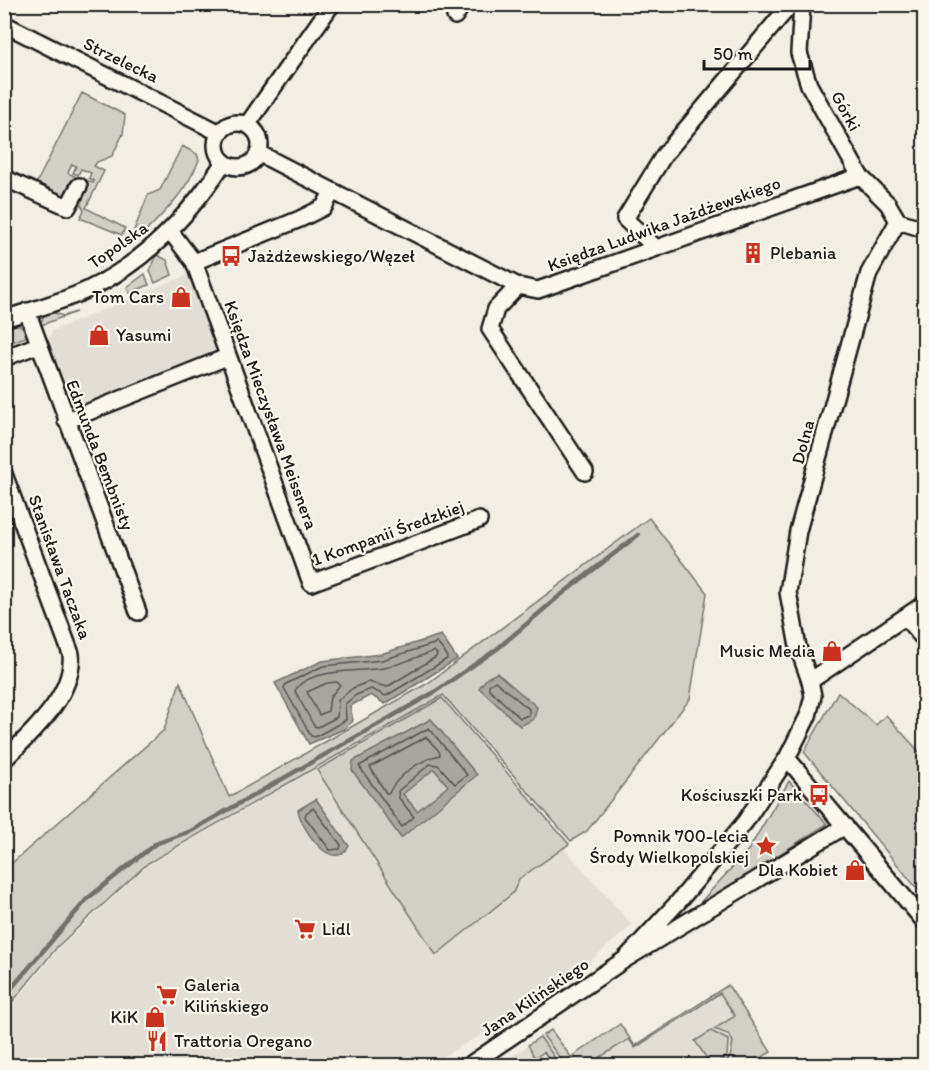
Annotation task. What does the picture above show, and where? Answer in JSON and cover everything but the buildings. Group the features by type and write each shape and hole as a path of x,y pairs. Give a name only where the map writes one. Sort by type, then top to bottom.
{"street":[{"path":"247,126 332,4"},
{"path":"657,248 625,219 664,155 791,4"},
{"name":"Górki","path":"802,4 799,53 809,85 860,176 888,204 898,221"},
{"name":"Strzelecka","path":"4,24 220,133"},
{"path":"229,125 247,126 259,140 258,153 255,159 244,166 230,166 224,162 216,145 220,133 229,125"},
{"name":"Księdza Ludwika Jażdżewskiego","path":"258,153 518,286 538,290 860,176"},
{"name":"Topolska","path":"4,320 87,290 122,271 170,231 224,162"},
{"path":"4,177 68,207 79,186"},
{"path":"194,262 324,207 332,192"},
{"path":"898,221 924,229"},
{"name":"Dolna","path":"810,681 798,647 788,592 798,531 869,273 898,221"},
{"name":"Księdza Mieczysława Meissnera","path":"170,231 194,262 227,357 255,423 311,583"},
{"path":"518,286 496,309 490,329 585,472"},
{"name":"Edmunda Bembnisty","path":"27,311 138,612"},
{"path":"4,358 38,345"},
{"path":"66,421 227,357"},
{"name":"Stanisława Taczaka","path":"4,474 71,654 72,664 64,688 58,697 39,723 4,760"},
{"name":"1 Kompanii Średzkiej","path":"311,583 479,520"},
{"path":"810,681 924,604"},
{"path":"905,617 924,639"},
{"name":"Jana Kilińskiego","path":"624,960 671,910 745,822 787,758 808,716 813,696 810,681"},
{"path":"787,758 924,921"},
{"name":"Jana Kilińskiego","path":"468,1065 624,960 844,826"},
{"path":"671,910 683,924"}],"shaded area":[{"path":"82,93 125,115 123,134 112,156 97,162 94,166 104,171 86,208 125,228 122,235 80,218 84,210 79,201 87,180 93,183 94,181 89,178 91,173 81,169 78,175 73,173 76,166 72,164 68,173 76,177 68,193 61,196 40,188 36,184"},
{"path":"182,146 197,154 199,160 194,172 172,204 136,241 131,238 148,195 160,190"},
{"path":"157,255 167,260 172,275 155,283 150,271"},
{"path":"204,268 234,346 71,407 48,343 52,331"},
{"path":"145,274 149,285 129,293 127,287"},
{"path":"52,312 63,316 76,312 39,326 44,315"},
{"path":"17,324 26,329 28,336 5,345 5,328"},
{"path":"649,518 707,593 690,699 587,831 571,841 443,695 148,863 58,946 5,1011 5,869 164,730 180,682 229,797 428,683"},
{"path":"838,692 876,725 886,715 924,757 924,897 804,752"},
{"path":"442,697 570,843 565,849 632,925 579,971 488,1031 428,1065 5,1066 5,1014 59,948 149,864"},
{"path":"442,698 569,844 519,879 513,893 436,955 317,770"},
{"path":"789,781 827,824 696,907 749,849"},
{"path":"728,985 771,1052 749,1066 501,1064 551,1030 571,1057 620,1024 635,1046"},
{"path":"728,985 771,1052 749,1065 718,1065 730,1058 733,1042 728,1034 714,1029 735,1016 720,993 635,1048 629,1039 588,1065 565,1065 543,1035 551,1030 571,1057 620,1024 635,1046"},
{"path":"711,1031 728,1040 727,1056 712,1066 695,1041"},
{"path":"540,1037 560,1065 553,1065 544,1052 535,1058 528,1045"}],"water":[{"path":"441,635 457,659 385,704 371,695 350,706 353,721 344,729 309,744 275,683 322,661 381,654"},
{"path":"497,673 537,707 534,719 520,726 479,688 487,678"},
{"path":"431,719 477,775 401,838 352,770 353,761","holes":["434,769 448,786 417,811 403,794"]},
{"path":"316,799 349,846 342,854 335,855 319,846 300,818 298,810"}],"waterway":[{"path":"4,997 87,899 155,844 191,831 433,693 497,649 557,598 638,535"}],"place":[{"name":"Plebania","path":"753,253"},
{"name":"Jażdżewskiego/Węzeł","path":"231,256"},
{"name":"Tom Cars","path":"181,297"},
{"name":"Yasumi","path":"99,335"},
{"name":"Music Media","path":"832,651"},
{"name":"Kościuszki Park","path":"819,795"},
{"name":"Pomnik 700-lecia Środy Wielkopolskiej","path":"766,846"},
{"name":"Dla Kobiet","path":"855,870"},
{"name":"Lidl","path":"305,929"},
{"name":"Galeria Kilińskiego","path":"167,995"},
{"name":"KiK","path":"155,1017"},
{"name":"Trattoria Oregano","path":"157,1041"}]}
